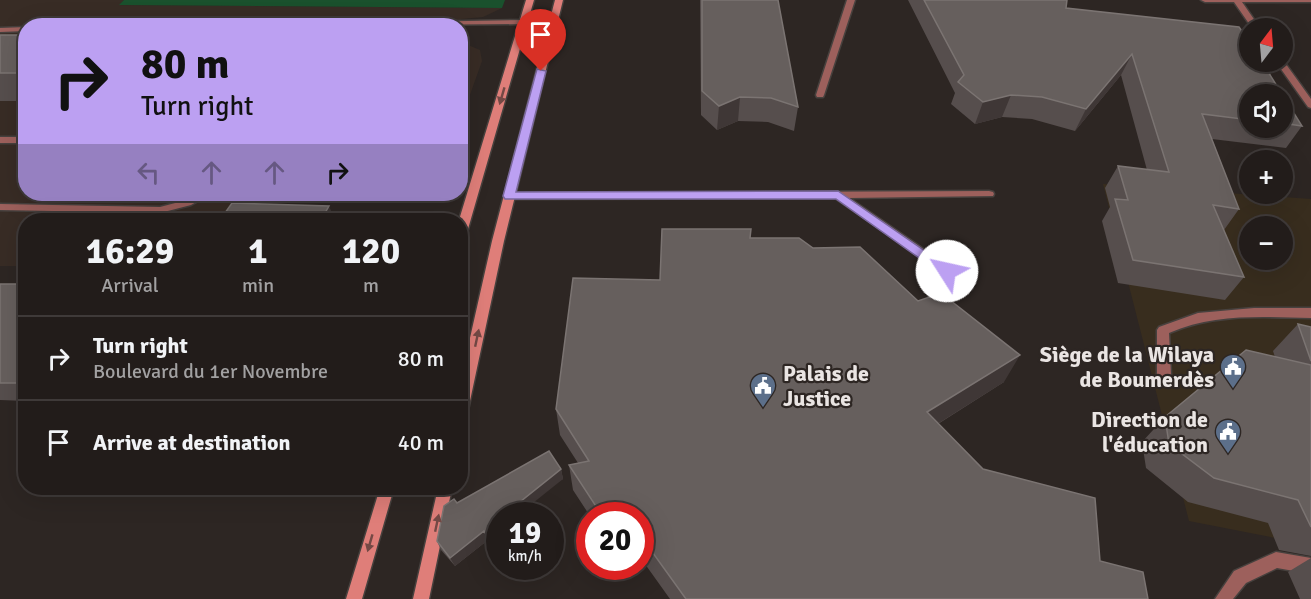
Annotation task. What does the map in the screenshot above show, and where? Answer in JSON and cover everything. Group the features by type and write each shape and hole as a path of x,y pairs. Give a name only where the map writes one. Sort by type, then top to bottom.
{"main road":[{"path":"467,213 530,0"},
{"path":"468,380 509,196 559,0"},
{"path":"354,599 385,495"},
{"path":"421,599 443,495"}],"lane":[{"path":"820,95 851,0"},
{"path":"1204,0 1311,0"},
{"path":"1237,1 1249,18"},
{"path":"468,23 523,22"},
{"path":"0,30 18,29"},
{"path":"1287,72 1311,105"},
{"path":"0,140 18,141"},
{"path":"509,196 989,194"},
{"path":"838,195 947,271"},
{"path":"0,207 160,210 191,201"},
{"path":"1164,375 1163,330 1181,321 1215,313 1311,313"},
{"path":"1223,599 1240,577 1276,560 1311,567"}],"shaded area":[{"path":"0,0 124,0 120,5 502,8 483,17 468,18 18,18 18,201 235,201 227,213 18,213 18,266 0,266"},
{"path":"468,45 480,50 482,61 468,100"},
{"name":"Siège de la Wilaya de Boumerdès","path":"1103,184 1239,194 1239,204 1293,204 1293,198 1311,199 1311,545 1189,521"}],"green space":[{"path":"124,0 505,0 502,8 119,5"}],"building":[{"path":"702,0 778,0 798,107 771,98 740,97 719,106 702,91"},
{"path":"924,0 1067,0 1066,8 1239,27 1239,72 1268,72 1276,84 1239,84 1239,119 1202,114 1239,209 1213,205 1239,270 1244,277 1133,260 1115,199 1128,200 1118,166 1169,172 1132,54 1086,109 1042,97 1011,95 983,102 958,82 964,75"},
{"path":"0,35 18,35 18,73 0,73"},
{"path":"1293,112 1302,126 1293,125"},
{"path":"232,203 329,206 325,213 225,213"},
{"name":"Palais de Justice","path":"662,229 751,229 750,238 799,238 813,248 860,247 918,301 941,293 1020,355 927,412 983,469 1095,498 1100,561 1143,572 1148,599 686,599 654,554 654,502 593,502 569,465 589,461 556,409 573,278 660,280"},
{"path":"0,284 18,284 18,383 0,383"},
{"path":"1298,324 1311,327 1311,361"},
{"name":"Direction de l'éducation","path":"1246,350 1311,365 1311,527 1298,500 1214,478 1169,444 1165,417"},
{"path":"549,451 561,469 520,502 486,502 486,535 484,531 450,558 437,541 444,506 454,499 457,503"}],"place":[{"name":"Siège de la Wilaya de Boumerdès","path":"1233,390"},
{"name":"Palais de Justice","path":"763,409"},
{"name":"Direction de l'éducation","path":"1228,455"}],"route":[{"path":"541,71 509,196 838,195 947,271"}]}
